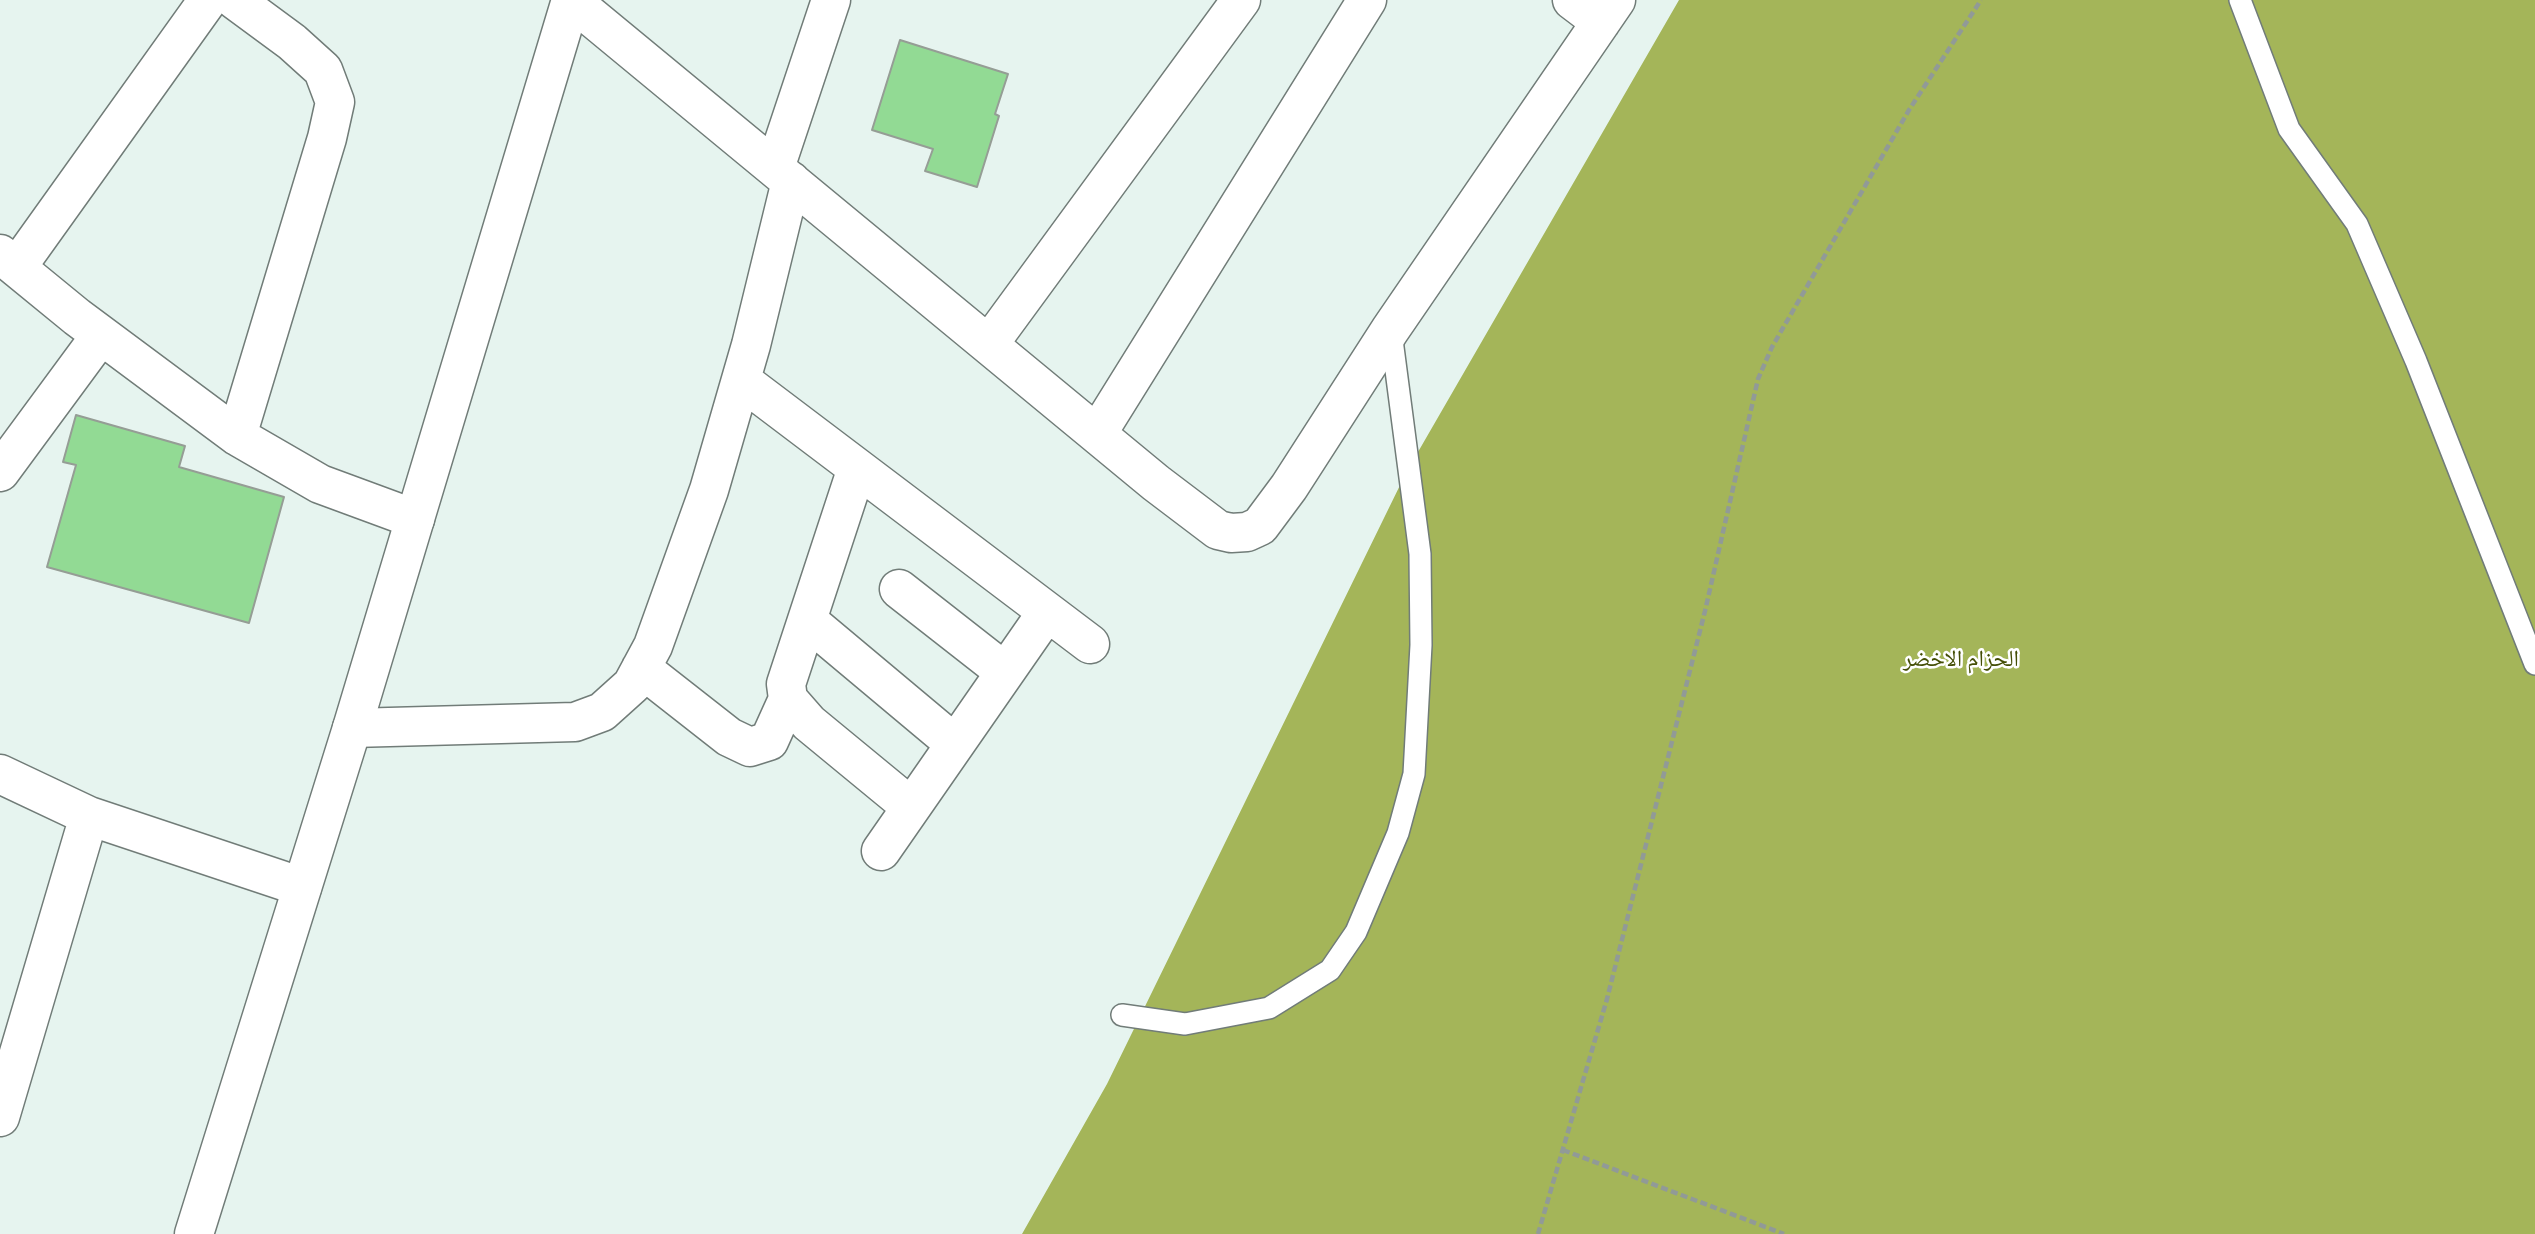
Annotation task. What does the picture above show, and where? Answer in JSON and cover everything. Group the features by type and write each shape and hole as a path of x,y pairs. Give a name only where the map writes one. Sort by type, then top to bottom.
{"street":[{"path":"208,0 8,261 101,335 237,436 320,484 415,519"},
{"path":"235,0 292,41 323,70 335,102 327,138 237,436"},
{"path":"194,1234 352,728 571,0 1097,434 1217,530 1230,533 1247,532 1260,526 1289,487 1596,7"},
{"path":"352,728 575,722 602,712 632,685 653,646 709,489 741,380 783,175 831,0"},
{"path":"989,344 1241,0"},
{"path":"1097,434 1364,1"},
{"path":"0,472 101,335"},
{"path":"741,380 1090,644"},
{"path":"641,668 729,737 750,747 769,741 788,699 786,684 857,468"},
{"path":"899,589 1005,672"},
{"path":"881,851 1047,612"},
{"path":"807,620 955,744"},
{"path":"788,699 809,723 911,807"},
{"path":"0,774 89,816 302,887"},
{"path":"0,1117 89,816"}],"lane":[{"path":"2239,0 2289,129 2357,224 2416,361 2535,664"},
{"path":"1122,1015 1185,1024 1269,1008 1329,970 1356,932 1398,833 1414,774 1421,645 1420,554 1390,330"}],"path":[{"path":"1538,1234 1611,986 1705,611 1758,379 1772,347 1909,110 1981,0"},
{"path":"1563,1150 1784,1234"}],"green space":[{"name":"الحزام الاخضر","path":"1679,0 2535,0 2535,1234 1022,1234 1107,1084 1407,471"}],"building":[{"path":"900,40 1008,74 995,114 999,116 977,187 925,171 933,149 872,130"},
{"path":"76,415 185,446 179,467 284,497 249,623 47,567 76,465 63,462"}]}
